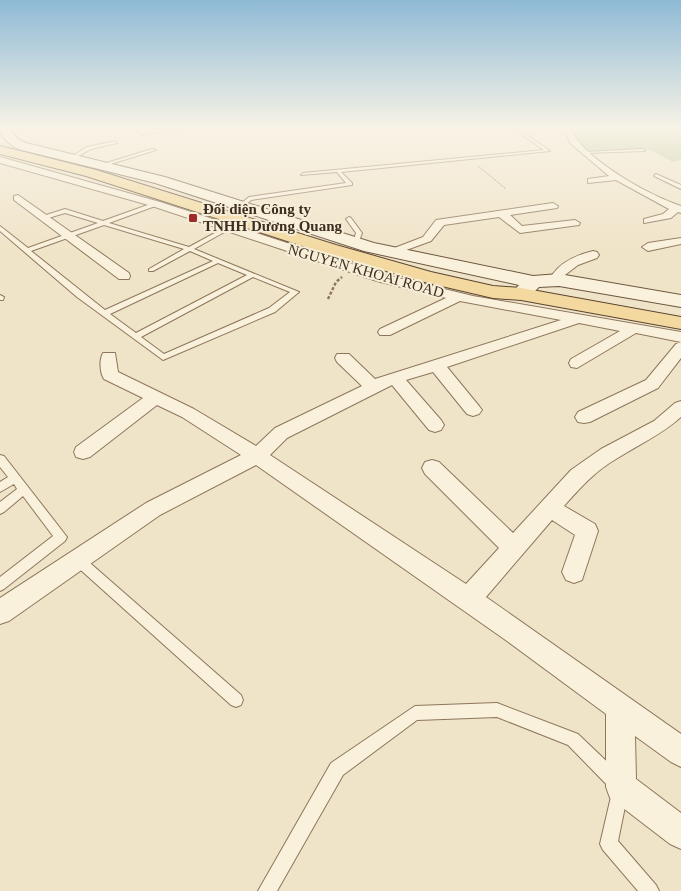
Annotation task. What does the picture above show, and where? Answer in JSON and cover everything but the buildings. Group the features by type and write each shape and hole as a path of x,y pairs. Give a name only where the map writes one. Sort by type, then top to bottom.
{"main road":[{"name":"NGUYEN KHOAI ROAD","path":"97,169 330,250 446,281 493,292 527,288 681,323"},
{"path":"241,206 251,224"}],"street":[{"name":"NGUYEN KHOAI ROAD","path":"30,169 156,204 350,269 458,297 580,318 631,330 681,337"},
{"name":"NGUYEN KHOAI ROAD","path":"97,169 160,180 356,242 527,288 559,280 681,301"},
{"path":"589,170 600,169"},
{"path":"606,169 643,192 679,209"},
{"path":"591,181 619,177"},
{"path":"18,198 124,276"},
{"path":"390,252 427,239 440,222 553,206"},
{"path":"648,221 667,216 679,209"},
{"path":"501,213 520,230 575,223"},
{"path":"648,247 681,241"},
{"path":"330,250 356,242"},
{"path":"559,280 558,275 563,268 574,260 593,255"},
{"path":"385,332 458,297"},
{"path":"0,612 153,509 257,456 281,433 395,378 580,318"},
{"path":"577,363 631,330"},
{"path":"584,417 652,384 681,347"},
{"path":"109,357 110,375 154,399 188,413 257,456 468,600 681,752"},
{"path":"343,358 373,387"},
{"path":"436,365 472,410"},
{"path":"395,378 436,425"},
{"path":"83,452 154,399"},
{"path":"468,600 578,476 608,454 660,426 681,407"},
{"path":"432,468 514,548"},
{"path":"550,508 587,531 574,572"},
{"path":"620,708 621,787 681,833"}],"lane":[{"path":"303,174 365,169"},
{"path":"241,206 249,199 350,184 338,171"},
{"path":"656,175 681,187"},
{"path":"27,250 156,204"},
{"path":"0,228 105,313 163,356 272,310 294,292 189,249 100,224 65,210 44,217"},
{"path":"349,219 359,233 356,242"},
{"path":"150,270 226,229"},
{"path":"105,313 218,261"},
{"path":"136,336 252,275"},
{"path":"0,459 61,537 0,585"},
{"path":"0,488 15,478"},
{"path":"0,509 24,489"},
{"path":"78,560 236,700"},
{"path":"267,891 338,768 415,713 497,710 573,739 621,787 610,844 650,891"}],"path":[{"path":"481,169 506,189"},
{"path":"328,300 336,282 350,269"}],"place":[{"name":"Đối diện Công ty TNHH Dương Quang","path":"193,218"}]}
